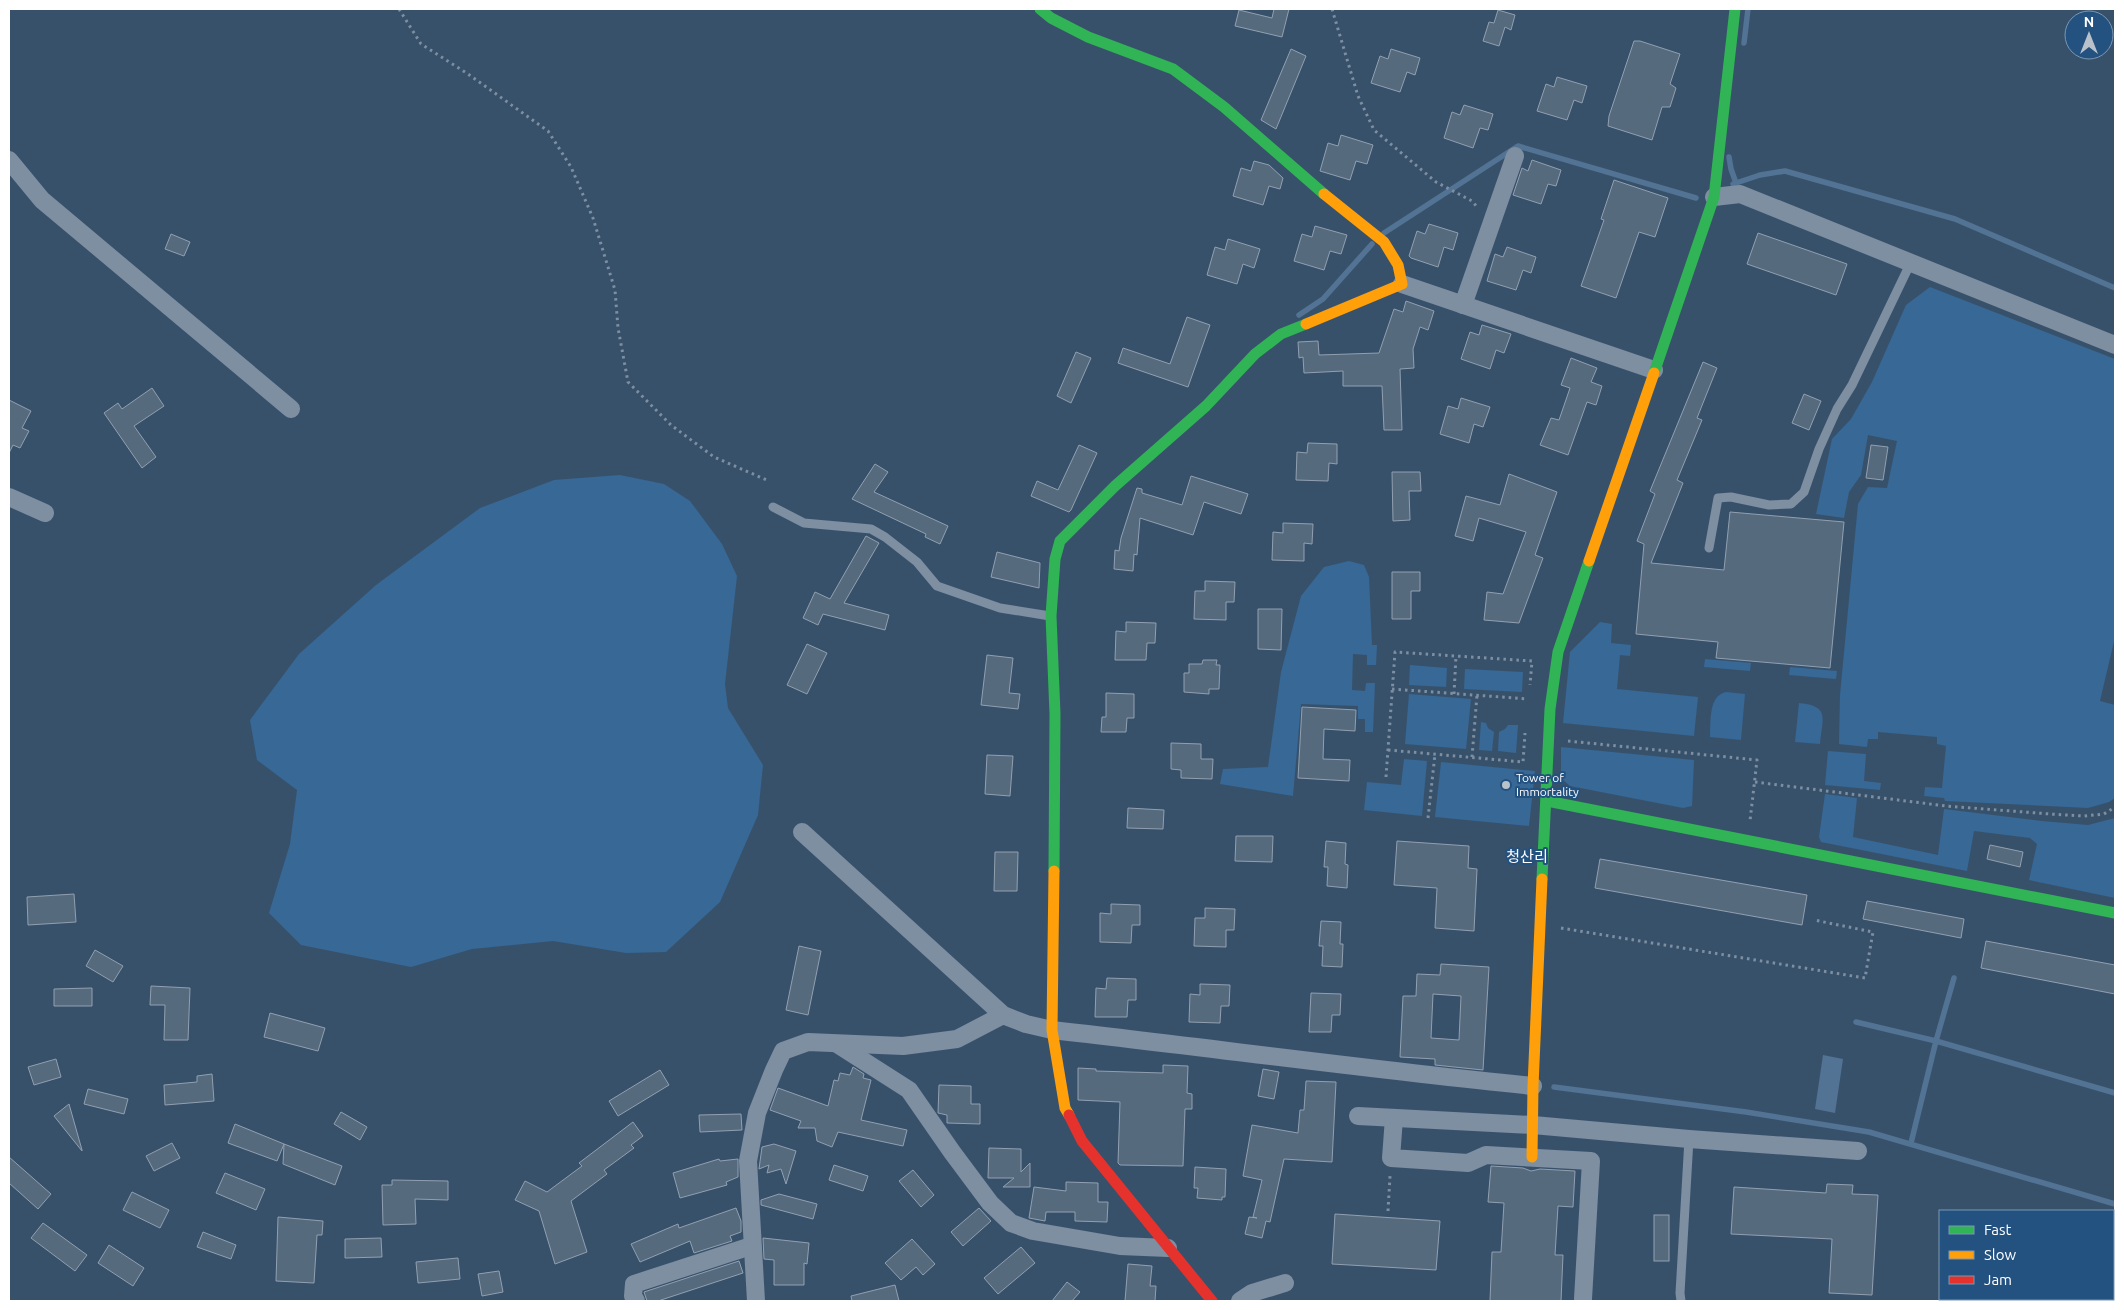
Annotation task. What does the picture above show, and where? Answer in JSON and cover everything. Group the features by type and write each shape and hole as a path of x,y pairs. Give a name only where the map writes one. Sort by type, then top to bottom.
{"street":[{"path":"1040,9 1051,18 1088,37 1173,69 1224,107 1326,196 1384,242 1398,265 1402,284"},
{"path":"1532,1157 1533,1086 1550,709 1558,652 1714,197 1735,9"},
{"path":"1463,305 1515,156"},
{"path":"9,160 42,200 291,409"},
{"path":"1714,197 1740,194 2115,345"},
{"path":"1212,1301 1082,1141 1065,1108 1052,1030 1055,714 1051,616 1055,559 1060,541 1115,486 1206,406 1255,354 1281,334 1402,284 1654,370"},
{"path":"9,497 45,513"},
{"path":"1547,801 2115,913"},
{"path":"802,832 1003,1015 1026,1024 1052,1030 1276,1056 1410,1074 1533,1086"},
{"path":"756,1301 751,1246 748,1161 757,1113 783,1052 808,1042 903,1046 957,1039 1003,1015"},
{"path":"834,1042 909,1090 984,1196 1011,1223 1033,1231 1120,1246 1168,1248"},
{"path":"1358,1116 1533,1125 1689,1140 1858,1151"},
{"path":"1394,1118 1392,1158 1468,1163 1486,1155 1592,1161 1583,1299"},
{"path":"636,1301 632,1296 634,1284 751,1246"},
{"path":"1240,1301 1252,1292 1285,1283"}],"lane":[{"path":"1709,548 1718,498 1731,497 1768,505 1791,504 1804,492 1836,409 1852,385 1911,262"},
{"path":"773,507 804,523 871,529 885,537 917,562 937,586 1000,608 1051,616"},
{"path":"1681,1301 1689,1140"}],"path":[{"path":"399,9 420,44 468,74 548,131 571,167 593,218 615,290 618,328 628,382 671,425 714,457 769,481"},
{"path":"1332,9 1358,96 1374,130 1405,158 1436,182 1472,201 1490,226"},
{"path":"1386,777 1395,652 1532,661 1528,706"},
{"path":"1454,694 1456,656"},
{"path":"1392,689 1528,699"},
{"path":"1472,757 1478,695"},
{"path":"1388,750 1523,762 1526,728"},
{"path":"1549,740 1757,760 1748,841"},
{"path":"1428,818 1435,754"},
{"path":"1755,782 1946,806 2050,814 2084,816 2104,814 2115,807"},
{"path":"1541,924 1865,978 1873,932 1814,920"},
{"path":"1388,1211 1392,1158"}],"shaded area":[{"path":"1930,287 2115,359 2115,637 2100,701 2115,705 2115,798 2109,802 2088,808 1945,801 1944,798 1924,796 1925,787 1942,788 1946,746 1937,744 1937,737 1878,732 1878,739 1868,739 1867,747 1839,744 1840,695 1858,504 1868,487 1887,488 1897,441 1868,435 1861,475 1849,492 1844,518 1816,514 1832,439 1851,419 1872,382 1906,305"},
{"path":"620,475 664,484 690,501 722,544 737,576 725,684 728,708 763,765 758,815 720,902 666,952 626,953 553,941 472,949 411,967 301,945 269,913 290,844 297,790 257,760 250,720 299,654 376,585 480,508 554,480"},
{"path":"1349,561 1364,565 1369,577 1372,645 1377,645 1376,665 1367,665 1367,655 1353,654 1352,690 1365,691 1366,683 1375,683 1373,732 1365,732 1365,719 1358,719 1358,706 1301,704 1293,796 1220,784 1223,769 1268,767 1281,672 1301,596 1324,567"},
{"path":"1600,622 1612,624 1611,643 1631,645 1630,656 1620,655 1617,689 1698,697 1694,736 1563,723 1570,652"},
{"path":"1705,659 1751,663 1750,671 1704,667"},
{"path":"1410,665 1447,668 1446,687 1409,685"},
{"path":"1790,667 1837,671 1836,679 1789,675"},
{"path":"1465,669 1523,672 1522,692 1464,689"},
{"path":"1726,692 1745,694 1741,740 1710,737 1713,704 1720,694"},
{"path":"1409,694 1471,699 1466,749 1405,744"},
{"path":"1799,703 1816,707 1820,711 1823,721 1820,744 1795,742"},
{"path":"1481,722 1486,723 1488,728 1494,732 1492,751 1479,750"},
{"path":"1508,725 1518,725 1516,753 1498,751 1499,732"},
{"path":"1561,747 1694,760 1692,806 1683,808 1570,786 1561,778"},
{"path":"1828,751 1866,754 1864,781 1881,783 1880,790 1825,785"},
{"path":"1404,759 1427,761 1422,816 1364,810 1367,782 1401,785"},
{"path":"1441,762 1535,771 1529,826 1435,817"},
{"path":"1825,794 1857,798 1853,837 1938,855 1944,809 2088,825 2115,818 2115,898 2029,880 2037,844 2030,838 1974,831 1967,871 1821,842 1819,837"},
{"path":"1823,1055 1843,1059 1835,1113 1815,1109"}],"building":[{"path":"1274,9 1289,9 1282,37 1235,26 1239,10 1272,18"},
{"path":"1498,10 1515,15 1511,30 1505,27 1499,46 1483,41 1489,22 1494,23"},
{"path":"1634,41 1640,41 1680,54 1670,84 1676,88 1670,107 1662,107 1652,140 1608,126 1609,116"},
{"path":"1291,49 1306,56 1276,129 1261,120"},
{"path":"1391,49 1420,58 1415,75 1407,72 1400,92 1371,83 1380,56 1388,59"},
{"path":"1557,77 1587,86 1582,103 1574,100 1567,120 1537,111 1546,84 1554,87"},
{"path":"1464,105 1493,114 1488,130 1480,128 1473,148 1444,138 1452,112 1460,115"},
{"path":"1341,135 1373,145 1367,164 1356,161 1350,180 1320,171 1328,143 1338,146"},
{"path":"1532,160 1561,170 1556,186 1548,184 1541,204 1513,195 1522,168 1528,171"},
{"path":"1254,161 1269,165 1283,178 1280,189 1269,186 1263,205 1233,196 1241,168 1251,171"},
{"path":"1614,180 1668,198 1655,237 1639,232 1616,298 1581,286 1604,220 1601,219"},
{"path":"1429,224 1458,233 1453,250 1444,247 1438,267 1409,256 1417,231 1425,234"},
{"path":"1315,226 1347,235 1341,254 1330,251 1324,270 1294,261 1302,234 1312,237"},
{"path":"1758,233 1847,264 1836,295 1747,264"},
{"path":"171,234 190,242 184,256 165,249"},
{"path":"1228,239 1260,249 1254,268 1243,264 1237,284 1207,275 1215,247 1225,250"},
{"path":"1507,247 1536,257 1531,273 1523,270 1516,290 1487,281 1495,254 1503,257"},
{"path":"1406,301 1434,311 1428,330 1420,327 1413,349 1414,368 1400,369 1402,430 1384,430 1382,386 1343,386 1343,371 1304,373 1303,357 1299,358 1298,342 1318,341 1319,355 1379,353 1394,309 1403,312"},
{"path":"1187,317 1210,325 1188,387 1118,363 1123,348 1170,364"},
{"path":"1482,325 1511,334 1504,353 1496,350 1490,369 1461,359 1470,332 1479,335"},
{"path":"1076,352 1091,358 1071,403 1057,396"},
{"path":"1571,358 1597,368 1591,382 1602,386 1596,405 1587,402 1568,455 1540,445 1551,418 1559,420 1570,388 1561,385"},
{"path":"1703,362 1717,368 1697,418 1702,420 1677,480 1683,483 1651,563 1724,570 1730,512 1844,522 1830,668 1716,658 1718,642 1636,634 1644,544 1637,541 1655,494 1650,491"},
{"path":"152,388 164,406 134,426 156,457 142,468 104,413 118,403 122,409"},
{"path":"1804,394 1821,401 1809,430 1792,423"},
{"path":"1461,398 1490,407 1483,427 1474,424 1469,443 1440,434 1448,406 1458,409"},
{"path":"9,400 31,411 22,428 29,431 20,448 13,445 9,453"},
{"path":"1308,443 1337,444 1337,464 1329,463 1328,481 1296,480 1297,452 1307,453"},
{"path":"1079,445 1097,453 1071,510 1069,512 1031,496 1037,481 1058,490"},
{"path":"1871,445 1888,447 1883,480 1866,478"},
{"path":"875,464 888,472 874,492 948,526 940,544 925,537 926,534 852,499"},
{"path":"1392,472 1420,472 1421,491 1409,491 1410,520 1393,521"},
{"path":"1509,474 1557,492 1535,555 1543,558 1519,623 1484,620 1487,592 1503,594 1526,532 1479,518 1473,541 1455,536 1466,496 1500,505"},
{"path":"1191,476 1248,494 1241,514 1204,502 1193,535 1140,518 1137,555 1134,554 1133,571 1114,569 1115,550 1119,551 1121,538 1137,488 1142,489 1142,493 1182,505"},
{"path":"1283,523 1313,524 1312,544 1304,543 1304,561 1272,560 1273,532 1283,533"},
{"path":"866,536 879,543 844,603 889,615 885,630 823,614 818,625 803,618 815,592 830,599"},
{"path":"997,552 1040,563 1039,588 991,577"},
{"path":"1392,572 1420,572 1420,591 1411,591 1411,619 1392,619"},
{"path":"1205,581 1235,582 1234,602 1226,602 1226,620 1194,619 1195,591 1205,591"},
{"path":"1258,609 1282,609 1281,650 1258,649"},
{"path":"1126,622 1156,623 1155,643 1147,643 1146,660 1115,660 1116,631 1126,632"},
{"path":"807,644 827,653 807,694 787,685"},
{"path":"987,655 1013,658 1009,693 1020,694 1018,709 981,705"},
{"path":"1203,660 1217,660 1216,665 1220,665 1219,689 1209,689 1209,694 1184,692 1184,673 1189,673 1189,664 1202,664"},
{"path":"1106,693 1134,694 1134,718 1127,718 1126,732 1101,732 1102,717 1106,717"},
{"path":"1302,707 1356,710 1355,731 1324,729 1323,759 1350,760 1349,781 1298,778"},
{"path":"1171,743 1201,744 1201,759 1213,759 1212,779 1181,778 1181,770 1171,769"},
{"path":"987,755 1013,756 1010,796 985,794"},
{"path":"1128,808 1164,810 1163,829 1127,828"},
{"path":"1236,836 1273,836 1272,862 1235,861"},
{"path":"1326,841 1346,843 1345,864 1348,865 1347,888 1327,886 1328,867 1324,867"},
{"path":"1397,841 1469,846 1468,868 1477,869 1474,931 1435,928 1437,888 1394,885"},
{"path":"1990,845 2023,852 2020,867 1987,859"},
{"path":"995,852 1018,852 1017,891 994,891"},
{"path":"1600,859 1807,895 1802,925 1595,888"},
{"path":"74,894 76,922 28,925 27,897"},
{"path":"1867,901 1964,919 1961,938 1863,919"},
{"path":"1111,904 1140,905 1140,925 1132,925 1131,943 1100,942 1100,913 1111,914"},
{"path":"1205,908 1235,909 1234,930 1226,930 1226,947 1194,946 1195,918 1205,918"},
{"path":"1321,921 1341,922 1340,944 1343,944 1342,967 1322,966 1323,946 1319,946"},
{"path":"1986,941 2115,965 2115,994 1981,968"},
{"path":"799,946 821,951 808,1015 786,1010"},
{"path":"95,950 123,966 113,982 86,966"},
{"path":"1441,964 1489,967 1483,1070 1435,1065 1435,1059 1400,1057 1403,996 1416,996 1417,974 1440,975","holes":["1433,994 1461,996 1459,1040 1431,1038"]},
{"path":"1107,978 1136,979 1136,1000 1128,1000 1127,1017 1095,1017 1096,988 1106,989"},
{"path":"1200,984 1230,985 1229,1006 1221,1006 1220,1023 1189,1022 1190,994 1200,995"},
{"path":"151,986 190,988 188,1040 164,1040 165,1005 150,1005"},
{"path":"92,988 92,1006 54,1006 54,989"},
{"path":"1311,993 1341,994 1340,1015 1332,1015 1331,1032 1309,1032"},
{"path":"270,1013 325,1028 318,1051 264,1037"},
{"path":"56,1059 61,1077 34,1085 28,1067"},
{"path":"1163,1065 1188,1066 1187,1093 1192,1094 1192,1109 1185,1109 1183,1166 1120,1165 1118,1163 1120,1102 1078,1100 1078,1068 1096,1069 1096,1071 1163,1073"},
{"path":"853,1067 864,1074 863,1078 871,1080 861,1120 907,1130 903,1146 838,1132 832,1147 817,1141 815,1128 798,1128 801,1121 770,1110 778,1088 828,1106 834,1080 838,1081 840,1073 850,1075"},
{"path":"1263,1069 1279,1072 1274,1099 1258,1096"},
{"path":"660,1070 669,1085 618,1116 609,1101"},
{"path":"212,1074 214,1101 165,1105 164,1085 197,1082 197,1076"},
{"path":"1306,1081 1336,1082 1332,1162 1284,1159 1270,1222 1266,1221 1262,1238 1245,1234 1249,1217 1257,1218 1253,1217 1262,1180 1243,1176 1252,1125 1298,1133 1300,1110 1304,1110"},
{"path":"939,1085 971,1086 971,1104 980,1104 980,1124 947,1123 947,1115 938,1113"},
{"path":"88,1089 128,1099 124,1114 84,1104"},
{"path":"69,1104 82,1150 82,1151 54,1116"},
{"path":"341,1112 367,1127 360,1140 334,1124"},
{"path":"741,1114 742,1130 700,1132 699,1115"},
{"path":"633,1122 643,1136 631,1145 634,1148 604,1170 607,1174 571,1201 587,1252 555,1264 539,1211 515,1200 525,1181 547,1192 582,1166 579,1163"},
{"path":"235,1124 284,1144 277,1161 228,1143"},
{"path":"172,1143 180,1158 154,1171 146,1156"},
{"path":"284,1144 342,1166 335,1185 283,1164"},
{"path":"774,1144 796,1151 786,1184 781,1169 767,1173 769,1165 759,1169 762,1147"},
{"path":"989,1148 1021,1149 1021,1172 1030,1163 1030,1187 1003,1187 1014,1178 988,1178"},
{"path":"9,1157 51,1194 38,1209 9,1183"},
{"path":"719,1159 720,1161 738,1159 738,1177 726,1182 727,1185 680,1198 673,1173"},
{"path":"834,1165 868,1176 863,1191 829,1180"},
{"path":"1491,1166 1523,1168 1531,1171 1540,1169 1575,1171 1573,1207 1558,1206 1555,1255 1563,1255 1561,1301 1490,1301 1492,1252 1501,1252 1504,1203 1488,1202"},
{"path":"1195,1167 1226,1169 1225,1197 1222,1197 1222,1200 1197,1198 1198,1188 1194,1188"},
{"path":"913,1170 934,1195 921,1207 899,1181"},
{"path":"225,1173 265,1189 256,1210 216,1193"},
{"path":"392,1180 448,1181 448,1200 415,1199 416,1224 383,1225 382,1185 392,1185"},
{"path":"1066,1182 1098,1183 1098,1202 1108,1202 1107,1222 1075,1221 1075,1212 1046,1212 1045,1221 1029,1218 1034,1187 1066,1191"},
{"path":"1827,1184 1853,1185 1852,1194 1878,1195 1872,1295 1829,1293 1832,1239 1731,1234 1734,1187 1826,1193"},
{"path":"132,1192 169,1210 160,1228 123,1210"},
{"path":"779,1194 817,1204 813,1219 761,1205 761,1200"},
{"path":"736,1208 741,1221 741,1232 730,1236 732,1241 694,1253 690,1241 640,1262 631,1244 678,1224 679,1228"},
{"path":"979,1208 991,1221 963,1246 951,1232"},
{"path":"1335,1214 1440,1221 1436,1270 1332,1264"},
{"path":"1654,1215 1669,1215 1669,1261 1654,1261"},
{"path":"278,1217 323,1221 322,1235 317,1235 314,1283 276,1281"},
{"path":"43,1223 87,1255 75,1271 31,1238"},
{"path":"203,1232 236,1245 231,1259 197,1247"},
{"path":"381,1238 382,1257 345,1258 345,1239"},
{"path":"763,1238 809,1243 807,1264 804,1263 804,1285 774,1285 774,1260 764,1259"},
{"path":"912,1239 935,1264 923,1275 916,1267 901,1280 885,1263"},
{"path":"109,1245 144,1268 133,1286 98,1263"},
{"path":"1021,1247 1035,1263 998,1294 984,1278"},
{"path":"458,1258 460,1279 418,1283 416,1262"},
{"path":"739,1261 743,1273 658,1301 647,1301 644,1292"},
{"path":"1128,1264 1152,1266 1150,1286 1156,1286 1155,1301 1125,1301"},
{"path":"499,1271 503,1292 482,1296 478,1274"},
{"path":"1067,1282 1080,1292 1072,1301 1052,1301"},
{"path":"895,1285 899,1301 852,1301 851,1296"}],"waterway":[{"path":"1744,43 1748,9"},
{"path":"1384,233 1518,146 1696,198"},
{"path":"1729,157 1736,183"},
{"path":"1733,184 1760,175 1785,171 1955,219 2115,288"},
{"path":"1299,315 1323,299 1372,244"},
{"path":"1911,1143 1936,1041 1954,978"},
{"path":"1856,1022 1936,1041 2115,1093"},
{"path":"1554,1087 1746,1112 1869,1132 2115,1204"}],"traffic: fast":[{"path":"1040,9 1051,18 1088,37 1173,69 1224,107 1324,194"},
{"path":"1654,373 1714,197 1735,9"},
{"path":"1054,871 1055,714 1051,616 1055,559 1060,541 1115,486 1206,406 1255,354 1281,334 1306,324"},
{"path":"1542,879 1550,709 1558,652 1589,561"},
{"path":"1547,801 2115,913"}],"traffic: slow":[{"path":"1306,324 1402,284 1398,265 1384,242 1324,194"},
{"path":"1589,561 1654,373"},
{"path":"1054,871 1052,1030 1065,1108 1069,1115"},
{"path":"1532,1157 1533,1086 1542,879"}],"traffic: jam":[{"path":"1069,1115 1082,1141 1212,1301"}],"place":[{"name":"Tower of Immortality","path":"1506,785"}],"district":[{"name":"청산리","path":"1527,857"}]}
